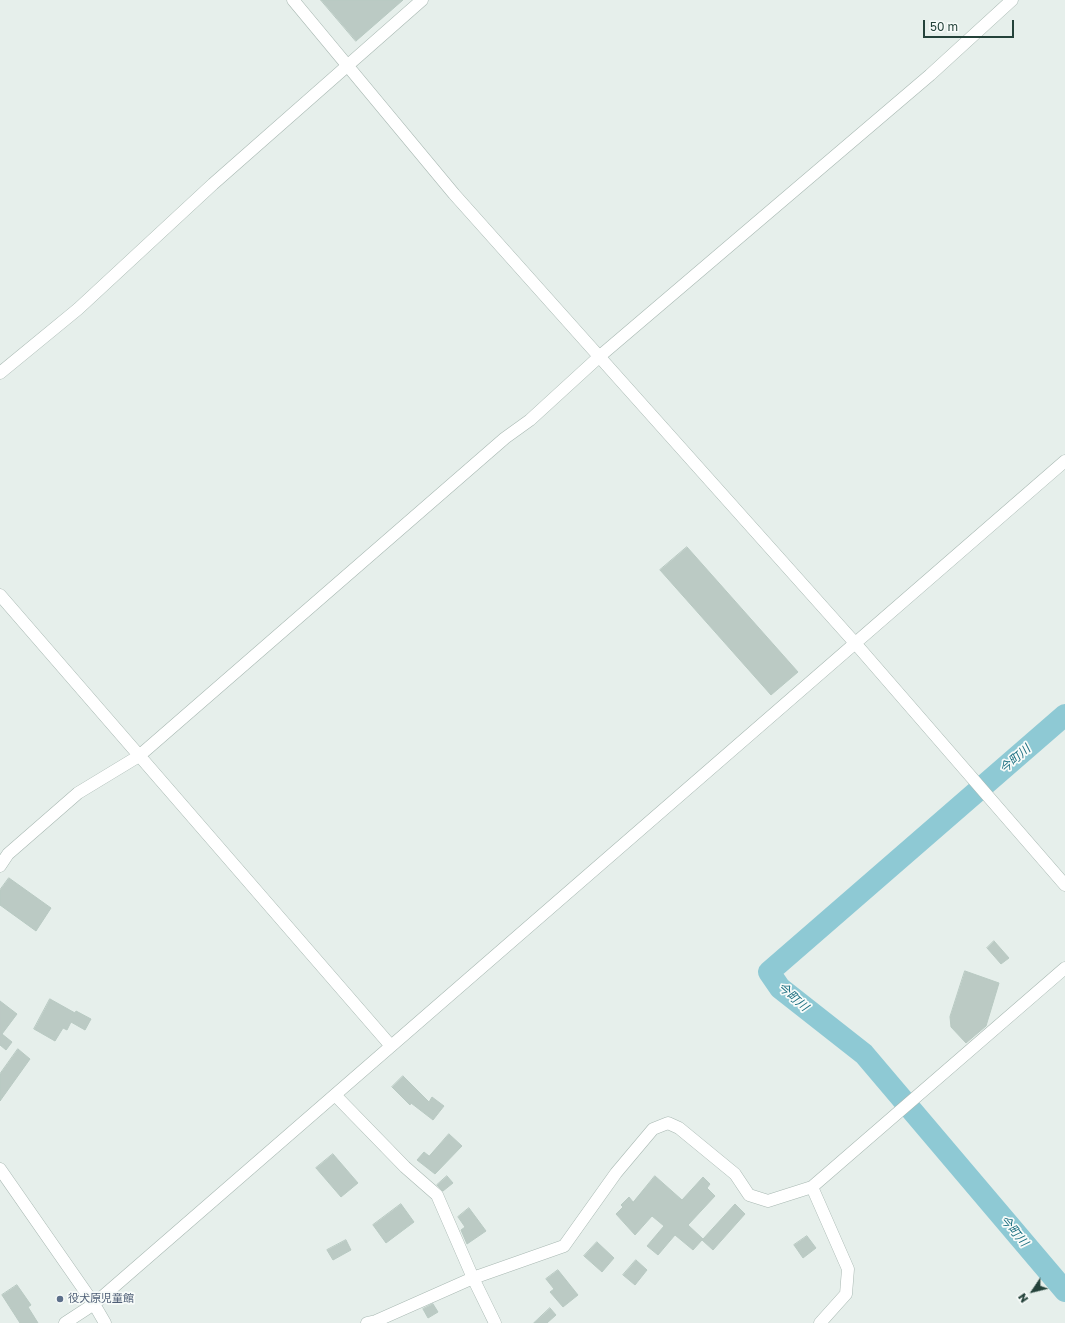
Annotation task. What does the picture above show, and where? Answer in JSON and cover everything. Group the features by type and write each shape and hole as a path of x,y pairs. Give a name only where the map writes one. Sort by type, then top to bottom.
{"street":[{"path":"292,0 454,194 855,643 1065,885"},
{"path":"0,373 78,310 213,184 422,0"},
{"path":"0,866 8,854 78,793 139,756 505,438 530,420 600,356 930,75 1012,0"},
{"path":"65,1323 94,1304 1065,461"},
{"path":"0,595 391,1046"},
{"path":"373,1322 473,1278 564,1246 616,1173 653,1129 668,1123 679,1128 735,1174 749,1194 768,1201 812,1187 1065,968"},
{"path":"335,1095 405,1168 437,1195 473,1278 495,1323"},
{"path":"0,1169 94,1304 105,1323"},
{"path":"812,1187 848,1269 846,1294 820,1323"}],"building":[{"path":"321,0 403,0 356,41"},
{"path":"687,547 798,672 771,695 660,570"},
{"path":"9,878 51,908 36,931 0,905 0,890"},
{"path":"994,941 1009,958 1001,964 987,948"},
{"path":"965,971 999,983 986,1026 966,1043 951,1027 950,1017"},
{"path":"50,999 75,1013 76,1011 91,1019 85,1030 71,1022 67,1030 63,1028 55,1041 34,1029"},
{"path":"0,1001 17,1014 2,1034 12,1042 6,1050 0,1045"},
{"path":"18,1049 30,1059 0,1101 0,1074"},
{"path":"403,1076 429,1102 432,1097 444,1106 433,1120 411,1103 410,1105 392,1087"},
{"path":"449,1134 462,1146 435,1174 417,1160 424,1152 429,1156"},
{"path":"333,1154 358,1183 341,1197 316,1168"},
{"path":"447,1176 453,1183 443,1191 437,1185"},
{"path":"655,1176 682,1200 703,1177 710,1184 707,1188 715,1196 688,1225 703,1239 735,1204 745,1214 713,1250 702,1240 693,1250 675,1235 658,1255 647,1246 664,1226 652,1216 635,1235 616,1214 623,1207 621,1205 629,1197 633,1202"},
{"path":"401,1204 414,1222 386,1243 373,1225"},
{"path":"469,1208 486,1231 467,1244 461,1230 465,1227 458,1217"},
{"path":"807,1236 816,1248 803,1258 794,1245"},
{"path":"346,1240 351,1250 333,1260 327,1250"},
{"path":"597,1242 614,1258 602,1272 584,1256"},
{"path":"636,1260 647,1270 635,1285 623,1275"},
{"path":"558,1270 578,1295 563,1307 550,1292 554,1289 546,1279"},
{"path":"17,1285 31,1305 28,1307 38,1323 20,1323 2,1295"},
{"path":"433,1304 438,1312 428,1318 423,1309"},
{"path":"550,1308 556,1315 547,1323 534,1323"}],"waterway":[{"name":"今町川","path":"1065,715 769,972 780,988 864,1054 1065,1291"}],"place":[{"name":"役犬原児童館","path":"60,1299"}]}
